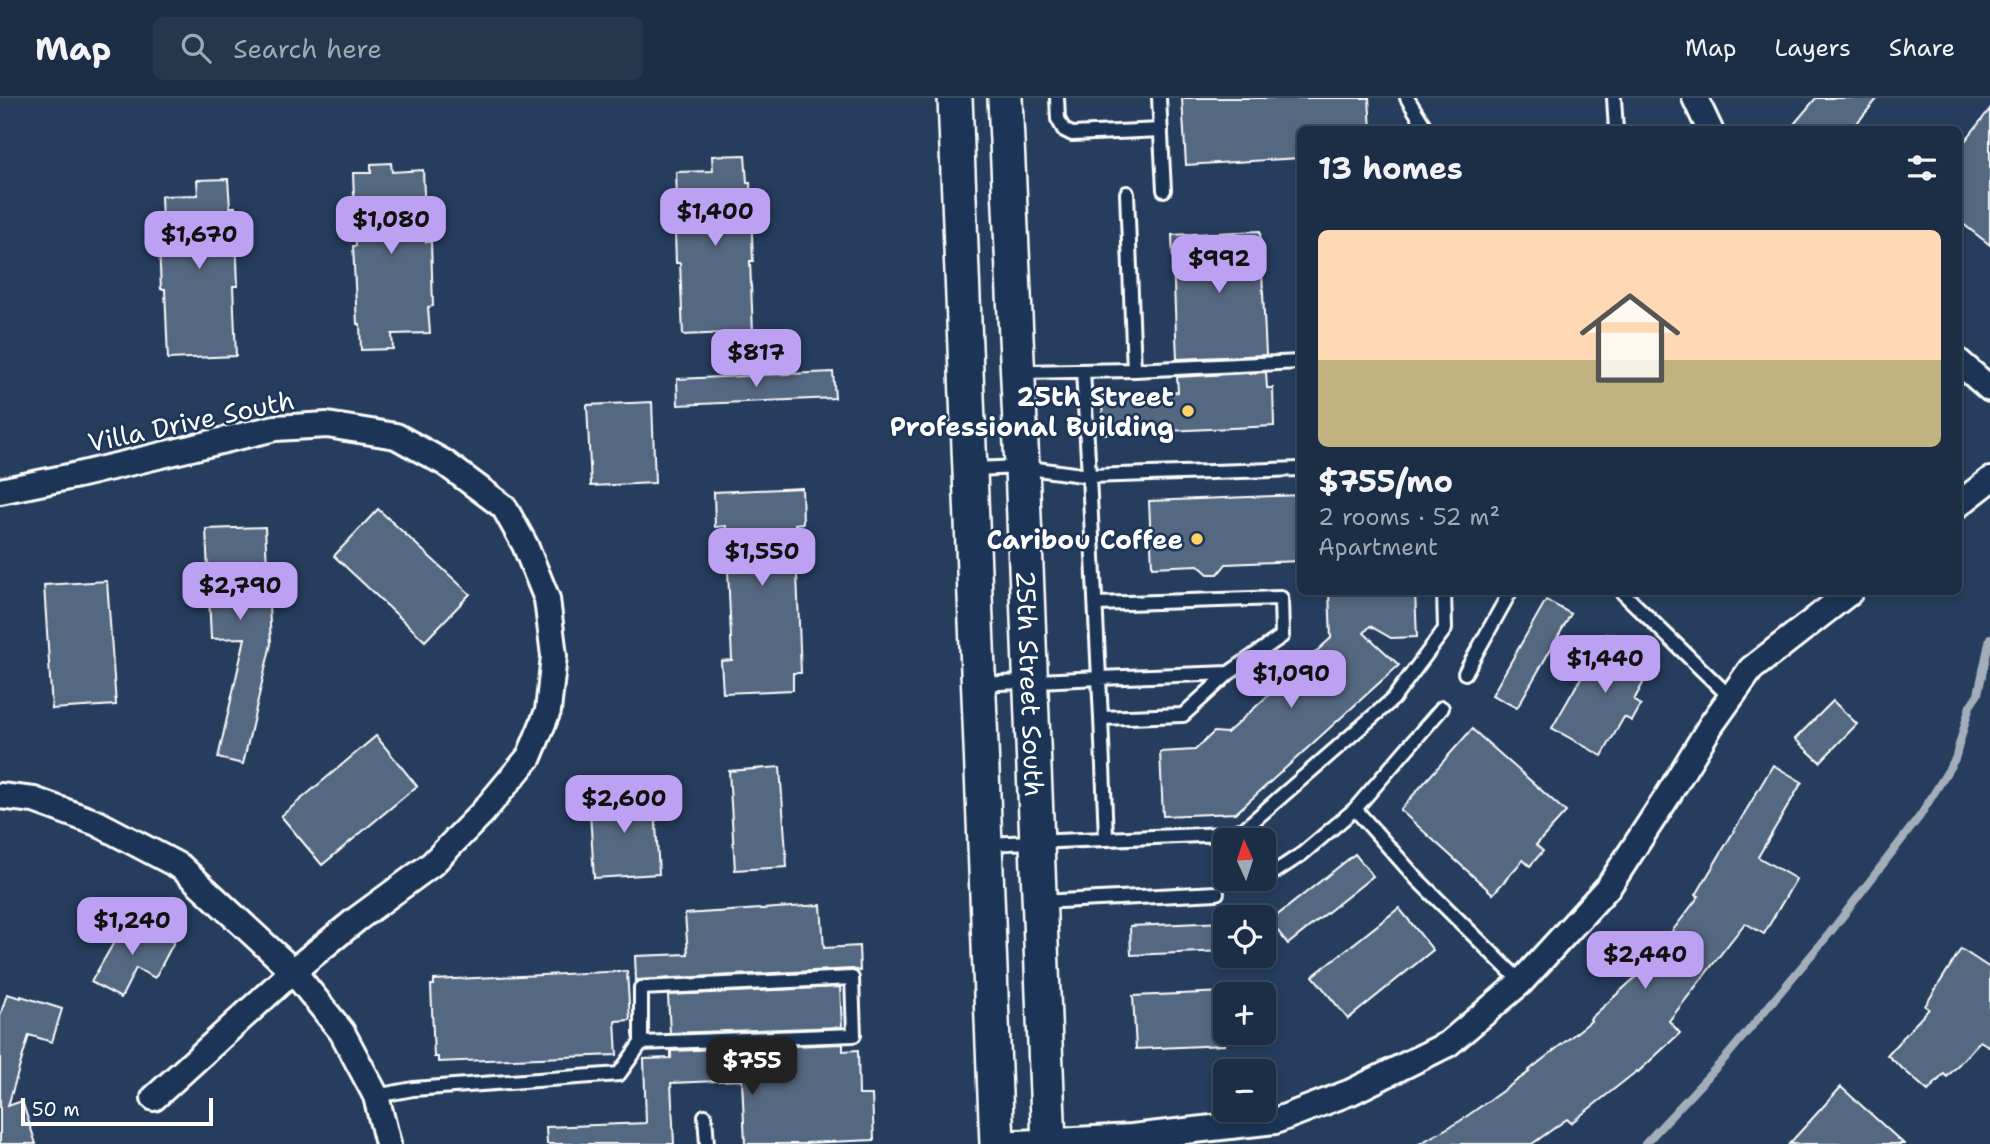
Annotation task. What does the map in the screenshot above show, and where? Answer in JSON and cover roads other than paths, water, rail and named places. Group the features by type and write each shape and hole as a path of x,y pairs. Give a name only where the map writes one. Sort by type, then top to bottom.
{"main road":[{"name":"25th Street South","path":"955,98 997,1144"},
{"name":"25th Street South","path":"1005,98 1049,1142"}],"street":[{"path":"1695,98 1708,126"},
{"path":"1962,365 1990,388"},
{"name":"Villa Drive South","path":"0,491 275,428 327,425 396,436 444,463 504,507 525,545 547,599 554,656 548,711 529,757 483,812 432,864 357,919 293,971 155,1098"},
{"path":"1962,502 1990,480"},
{"path":"997,1144 1132,1137 1275,1121 1351,1092 1448,1044 1521,982 1609,886 1711,724 1751,670 1846,595"},
{"path":"0,796 34,800 97,823 181,867 293,971 342,1032 376,1096 388,1144"}],"lane":[{"path":"1057,98 1058,119 1064,130 1072,134 1161,130"},
{"path":"1159,98 1164,190"},
{"path":"1407,98 1424,126"},
{"path":"1614,98 1616,126"},
{"path":"1127,193 1134,370"},
{"path":"1018,372 1297,362"},
{"path":"1083,371 1107,837"},
{"path":"971,470 1022,467 1089,476 1297,469"},
{"path":"985,844 1225,834 1244,829 1393,699 1445,629 1444,595"},
{"path":"1465,673 1508,595"},
{"path":"1625,595 1731,698"},
{"path":"1096,604 1281,598 1282,636 1229,673 1183,715 1101,718"},
{"path":"979,684 1229,673"},
{"path":"1276,871 1302,854 1355,809 1442,708"},
{"path":"1355,809 1417,879 1521,982"},
{"path":"1039,902 1217,893"},
{"path":"376,1096 413,1089 619,1074 641,1043 641,988 852,978 854,1035 641,1043"},
{"path":"705,1116 707,1144"}],"waterway":[{"path":"1645,1144 1727,1056 1829,934 1920,816 1955,759 1970,706 1978,694 1990,638"}],"place":[{"name":"25th Street Professional Building","path":"1188,411"},
{"name":"Caribou Coffee","path":"1197,539"}]}
